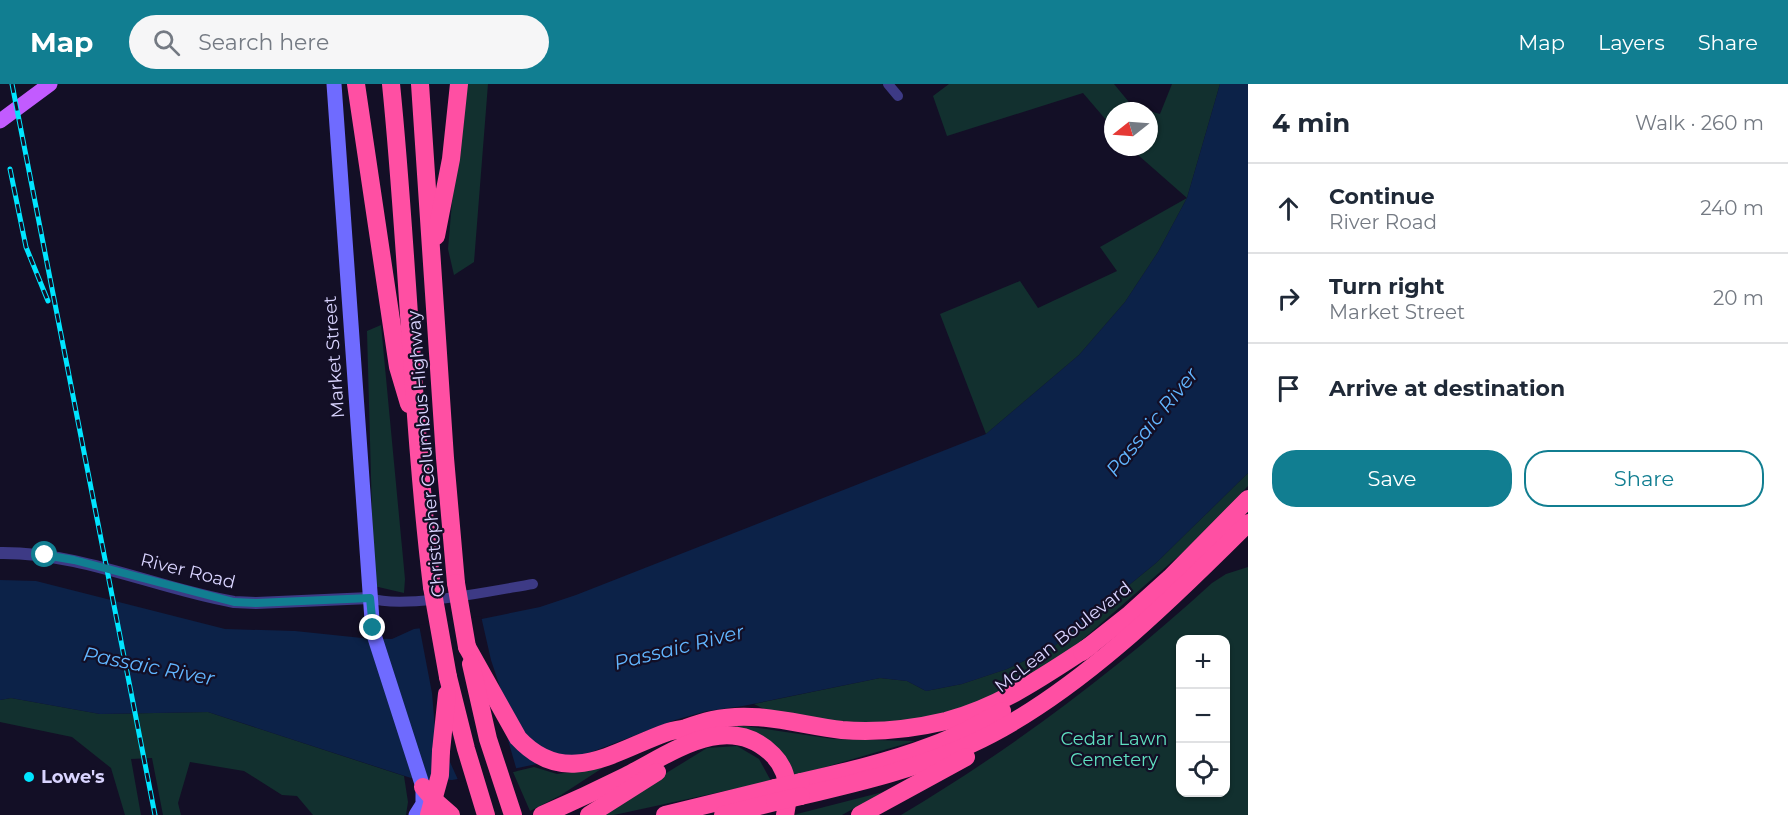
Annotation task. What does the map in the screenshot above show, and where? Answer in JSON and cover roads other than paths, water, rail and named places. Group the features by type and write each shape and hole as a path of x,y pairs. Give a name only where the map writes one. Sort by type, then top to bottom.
{"highway":[{"path":"356,84 400,312"},
{"name":"Christopher Columbus Highway","path":"391,84 400,312 419,440 432,587 448,677 486,815"},
{"name":"Christopher Columbus Highway","path":"420,84 434,309 456,583 467,647 494,759 513,815"},
{"path":"432,262 451,159 459,84"},
{"name":"McLean Boulevard","path":"723,815 778,802 801,789 952,738 1010,707 1130,614 1170,578 1248,499"},
{"name":"McLean Boulevard","path":"801,789 888,776 946,755 1010,723 1066,686 1147,619 1248,523"},
{"path":"1147,619 1248,536"},
{"path":"467,647 513,731 524,745 546,759 563,764 581,764 604,759 670,731 714,719 751,717 862,731 924,725 965,715 992,705 1090,646"},
{"path":"429,815 440,775 448,677"},
{"path":"860,815 999,738 1029,717 1066,686"},
{"path":"542,815 567,803 684,729"},
{"path":"567,803 585,797 690,742 730,735 756,742 779,761 788,791 778,802"},
{"path":"589,815 709,738"},
{"path":"494,759 510,783 524,815"},
{"path":"423,787 451,815"},
{"name":"McLean Boulevard","path":"665,815 778,802"}],"main road":[{"path":"0,121 50,84"},
{"name":"Market Street","path":"334,84 373,628 423,787"},
{"path":"416,815 423,804 423,787"}],"street":[{"path":"888,84 898,96"},
{"name":"River Road","path":"0,553 45,555 74,560 234,602 370,598"},
{"path":"370,598 381,602 410,601 533,584"}],"water":[{"name":"Passaic River","path":"1220,84 1248,84 1248,473 1156,563 1052,648 1007,669 962,684 926,691 907,681 880,678 743,706 707,711 675,720 589,753 452,780 411,778 208,712 100,714 11,698 0,700 0,580 36,581 225,629 295,631 392,639 414,629 462,623 540,607 576,595 986,434 1079,355 1125,302 1158,252 1187,198"}],"railway":[{"path":"12,84 155,815"},
{"path":"10,169 26,247 48,301"}],"place":[{"name":"Lowe's","path":"29,777"}],"park label":[{"name":"Cedar Lawn Cemetery","path":"1114,749"}]}
